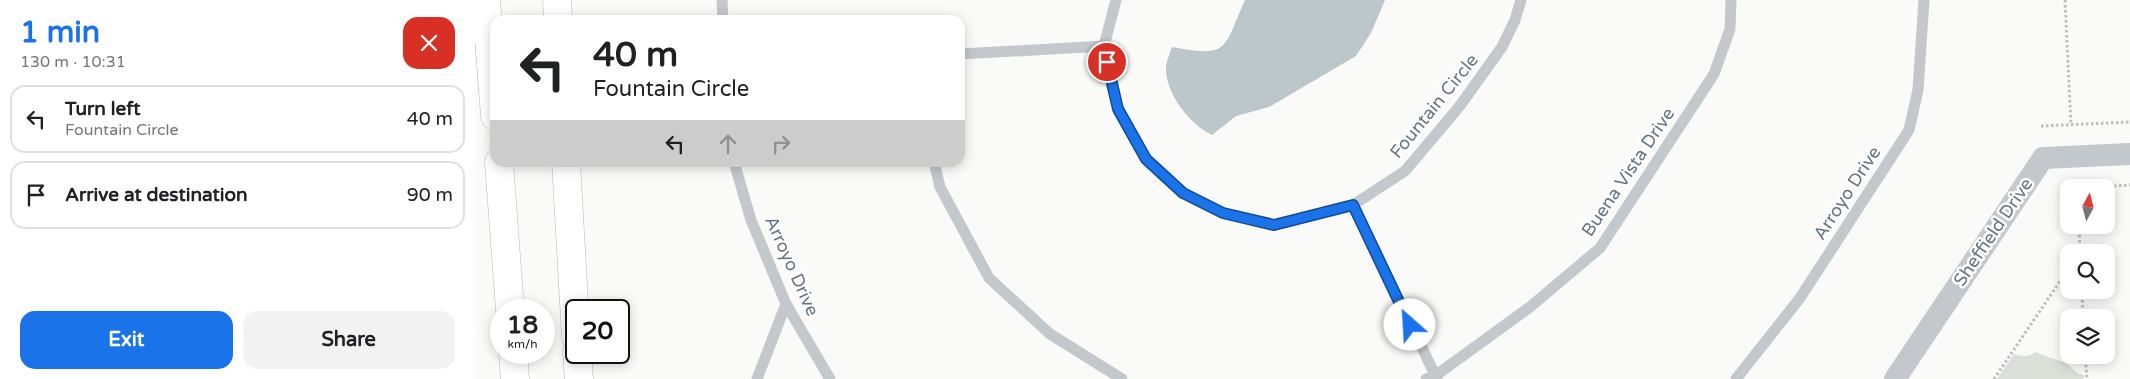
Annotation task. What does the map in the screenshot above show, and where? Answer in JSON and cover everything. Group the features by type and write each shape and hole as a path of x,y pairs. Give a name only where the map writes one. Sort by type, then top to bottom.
{"highway":[{"path":"486,0 490,52"},
{"path":"557,0 558,15"},
{"path":"499,167 509,299"},
{"path":"566,167 574,299"},
{"path":"514,364 515,379"},
{"path":"578,364 579,379"}],"street":[{"name":"Sheffield Drive","path":"1895,379 2043,158 2130,154"}],"lane":[{"path":"722,0 723,15"},
{"name":"Fountain Circle","path":"1115,0 1104,46 1118,109 1146,159 1183,193 1223,213 1274,225 1353,205 1405,172 1459,108 1502,47 1515,20 1521,0"},
{"name":"Buena Vista Drive","path":"1433,378 1530,307 1600,248 1714,74 1730,28 1731,0"},
{"name":"Arroyo Drive","path":"1736,379 1800,298 1909,130 1918,90 1924,0"},
{"path":"965,54 1104,46"},
{"name":"Arroyo Drive","path":"735,167 751,220 785,304 830,379"},
{"path":"935,167 941,187 989,278 1050,334 1123,379"},
{"path":"1353,205 1433,378"},
{"path":"757,379 785,304"}],"path":[{"path":"2065,0 2071,125"},
{"path":"2041,126 2130,122"},
{"path":"2115,186 2130,185"},
{"path":"1994,379 2060,281"},
{"path":"2086,364 2087,379"}],"shaded area":[{"path":"1245,0 1385,0 1371,33 1356,56 1269,107 1236,116 1212,135 1195,124 1187,116 1174,97 1169,86 1166,64 1172,47 1205,51 1215,50 1222,46 1228,39"},
{"path":"2036,352 2060,361 2060,364 2067,364 2084,375 2084,379 1997,379 2014,354 2020,356"}],"route":[{"path":"1107,62 1118,109 1146,159 1183,193 1223,213 1274,225 1353,205 1410,325"}]}
